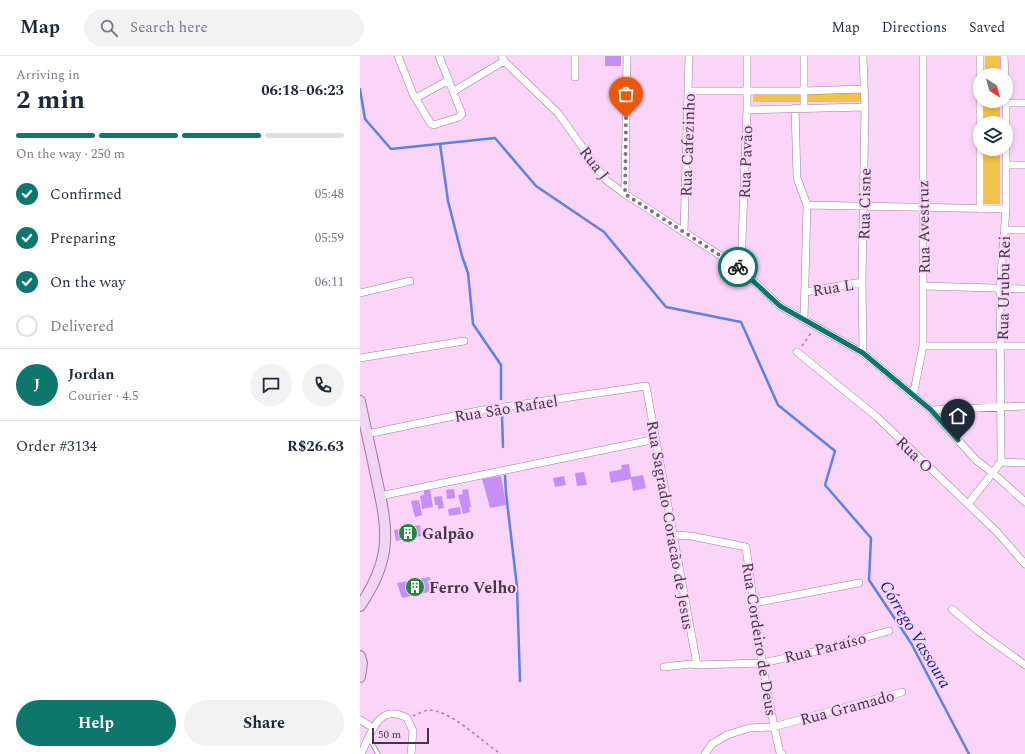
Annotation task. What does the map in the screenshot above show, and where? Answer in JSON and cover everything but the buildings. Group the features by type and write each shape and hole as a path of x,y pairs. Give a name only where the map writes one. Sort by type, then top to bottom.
{"main road":[{"path":"360,401 386,528 384,551 380,568 360,606"},
{"path":"360,656 362,663 360,677"}],"street":[{"path":"398,56 416,98 431,124 434,125 459,117 462,114 440,56"},
{"path":"575,56 575,77"},
{"path":"625,194 627,56"},
{"name":"Rua Cafezinho","path":"684,233 689,56"},
{"name":"Rua Pavão","path":"741,269 747,110 746,56"},
{"path":"804,56 804,107"},
{"name":"Rua Cisne","path":"863,56 863,89 865,107 862,282 863,353"},
{"name":"Rua Avestruz","path":"913,396 923,346 924,286 922,56"},
{"path":"980,56 980,68"},
{"path":"1004,56 1005,68"},
{"path":"454,91 503,59"},
{"name":"Rua J","path":"503,59 558,113 606,180 684,233 741,269 780,306 863,353 931,410 976,460 1025,502"},
{"path":"416,98 449,80"},
{"path":"688,91 803,91 863,89"},
{"path":"1013,102 1025,103"},
{"path":"747,110 804,107 865,107"},
{"path":"795,108 797,178 807,205 804,319"},
{"name":"Rua Urubu Rei","path":"1001,462 1000,289 1006,209 1006,108"},
{"path":"980,156 980,209"},
{"path":"1006,165 1025,165"},
{"path":"807,205 1006,209"},
{"path":"1004,230 1025,230"},
{"path":"360,293 410,281"},
{"name":"Rua L","path":"805,292 862,282"},
{"path":"924,286 1025,289"},
{"path":"360,358 464,341"},
{"path":"923,346 1025,346"},
{"name":"Rua O","path":"797,352 877,417 997,532 1025,564"},
{"name":"Rua São Rafael","path":"367,434 483,410 646,386"},
{"name":"Rua Sagrado Coracão de Jesus","path":"646,386 674,535 696,665"},
{"path":"931,410 1025,406"},
{"path":"380,496 656,439"},
{"path":"968,504 1001,462 1025,462"},
{"name":"Rua Cordeiro de Deus","path":"674,535 691,536 746,547 762,663 773,727 780,754"},
{"path":"754,603 859,583"},
{"path":"952,609 1018,662 1025,665"},
{"name":"Rua Paraíso","path":"664,667 690,664 762,663 809,653 889,631"},
{"name":"Rua Gramado","path":"705,754 712,744 727,734 749,728 773,727 902,692"},
{"path":"361,754 369,738 372,727 381,717 392,713 400,714 407,718 413,731 412,752"},
{"path":"360,720 372,727"}],"lane":[{"path":"369,738 378,754"}],"path":[{"path":"797,352 816,326"},
{"path":"407,718 429,710 437,712 454,719 501,754"}],"shaded area":[{"path":"985,56 1000,56 1000,68 985,68"},
{"path":"801,93 801,102 753,102 753,94"},
{"path":"805,93 861,93 861,102 805,102"},
{"path":"984,108 1000,108 1000,116 984,116"},
{"path":"984,156 1000,156 1000,204 984,204"}],"waterway":[{"name":"Córrego Vassoura","path":"360,89 365,119 391,149 495,138 536,186 604,232 666,307 741,322 778,405 835,451 825,485 871,538 869,580 911,643 969,754"},
{"path":"440,144 448,201 462,256 468,273 473,324 501,365 501,399"},
{"path":"502,415 503,447"},
{"path":"505,476 517,587 520,681"}],"way so far":[{"path":"626,118 625,194 738,267"}],"place":[{"name":"Galpão","path":"408,533"},
{"name":"Ferro Velho","path":"415,587"}],"route":[{"path":"738,267 780,306 863,353 931,410 958,440"}]}
